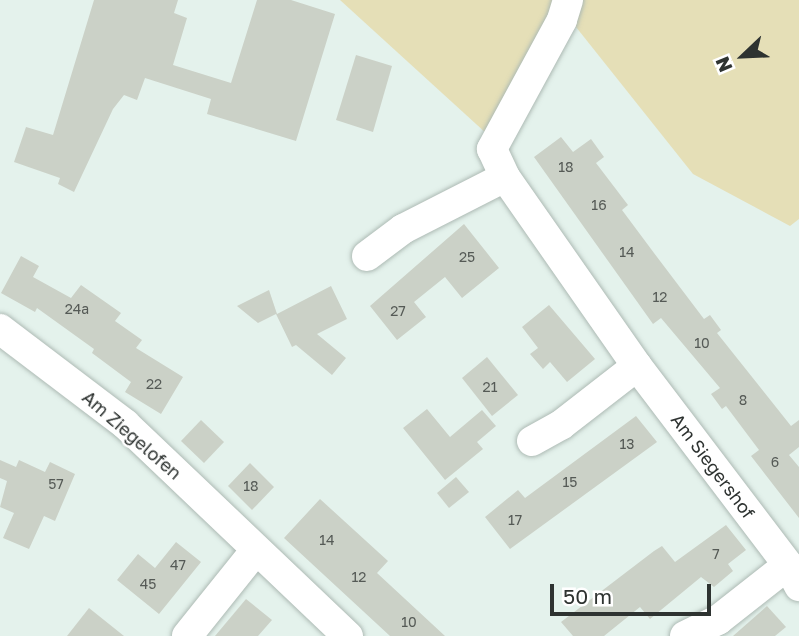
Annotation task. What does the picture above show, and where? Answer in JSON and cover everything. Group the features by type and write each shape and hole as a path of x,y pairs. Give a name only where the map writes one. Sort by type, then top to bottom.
{"street":[{"name":"Am Siegershof","path":"568,0 562,20 492,149 505,177 637,366 794,576 685,636"},
{"path":"367,256 403,229 505,177"},
{"name":"Am Ziegelofen","path":"0,329 125,424 348,636"},
{"path":"532,441 561,425 637,366"},
{"path":"187,636 256,550"}],"shaded area":[{"path":"340,0 560,0 487,134"},
{"path":"577,0 799,0 799,219 790,226 693,174 572,22"}],"building":[{"path":"94,0 178,0 174,13 187,18 173,65 231,83 257,0 291,0 335,14 296,141 207,114 211,99 145,78 137,100 124,95 113,109 74,192 58,184 60,178 14,162 26,127 53,135"},
{"path":"356,55 392,66 373,132 336,120"},
{"path":"561,137 573,152 591,139 604,157 596,163 628,205 622,210 704,319 710,315 721,330 717,333 791,426 799,420 799,447 789,455 799,467 799,518 751,456 759,450 726,406 722,409 711,394 720,388 661,318 653,324 534,157"},
{"path":"464,224 499,268 462,298 445,277 414,302 426,317 397,340 370,306"},
{"path":"21,256 39,266 33,277 71,298 81,285 121,313 115,321 142,340 136,348 183,377 161,414 125,392 131,382 92,353 94,349 37,308 35,312 1,293"},
{"path":"331,286 347,319 317,334 346,358 332,375 296,345 292,347 276,314 258,323 237,306 269,290 277,314"},
{"path":"549,305 595,359 567,382 550,362 543,369 530,354 538,348 522,327"},
{"path":"487,357 518,395 492,416 462,378"},
{"path":"427,409 450,437 482,410 496,426 477,442 483,449 445,480 403,428"},
{"path":"636,416 657,442 510,549 485,517 518,490 525,498"},
{"path":"201,420 224,442 204,463 181,441"},
{"path":"0,460 16,467 19,460 45,472 50,462 75,474 55,521 44,516 29,549 3,538 14,513 0,507 7,481 0,478"},
{"path":"250,463 274,487 252,510 228,486"},
{"path":"456,477 469,492 449,508 437,493"},
{"path":"320,499 388,561 377,573 445,636 390,636 284,538"},
{"path":"726,525 746,550 728,564 733,571 714,587 701,577 650,619 640,607 604,636 573,636 561,622 662,546 675,562"},
{"path":"176,542 201,562 159,614 117,580 138,554 155,568"},
{"path":"246,599 272,620 258,636 215,636"},
{"path":"767,606 786,627 775,636 733,636"},
{"path":"89,608 124,636 67,636"}]}
